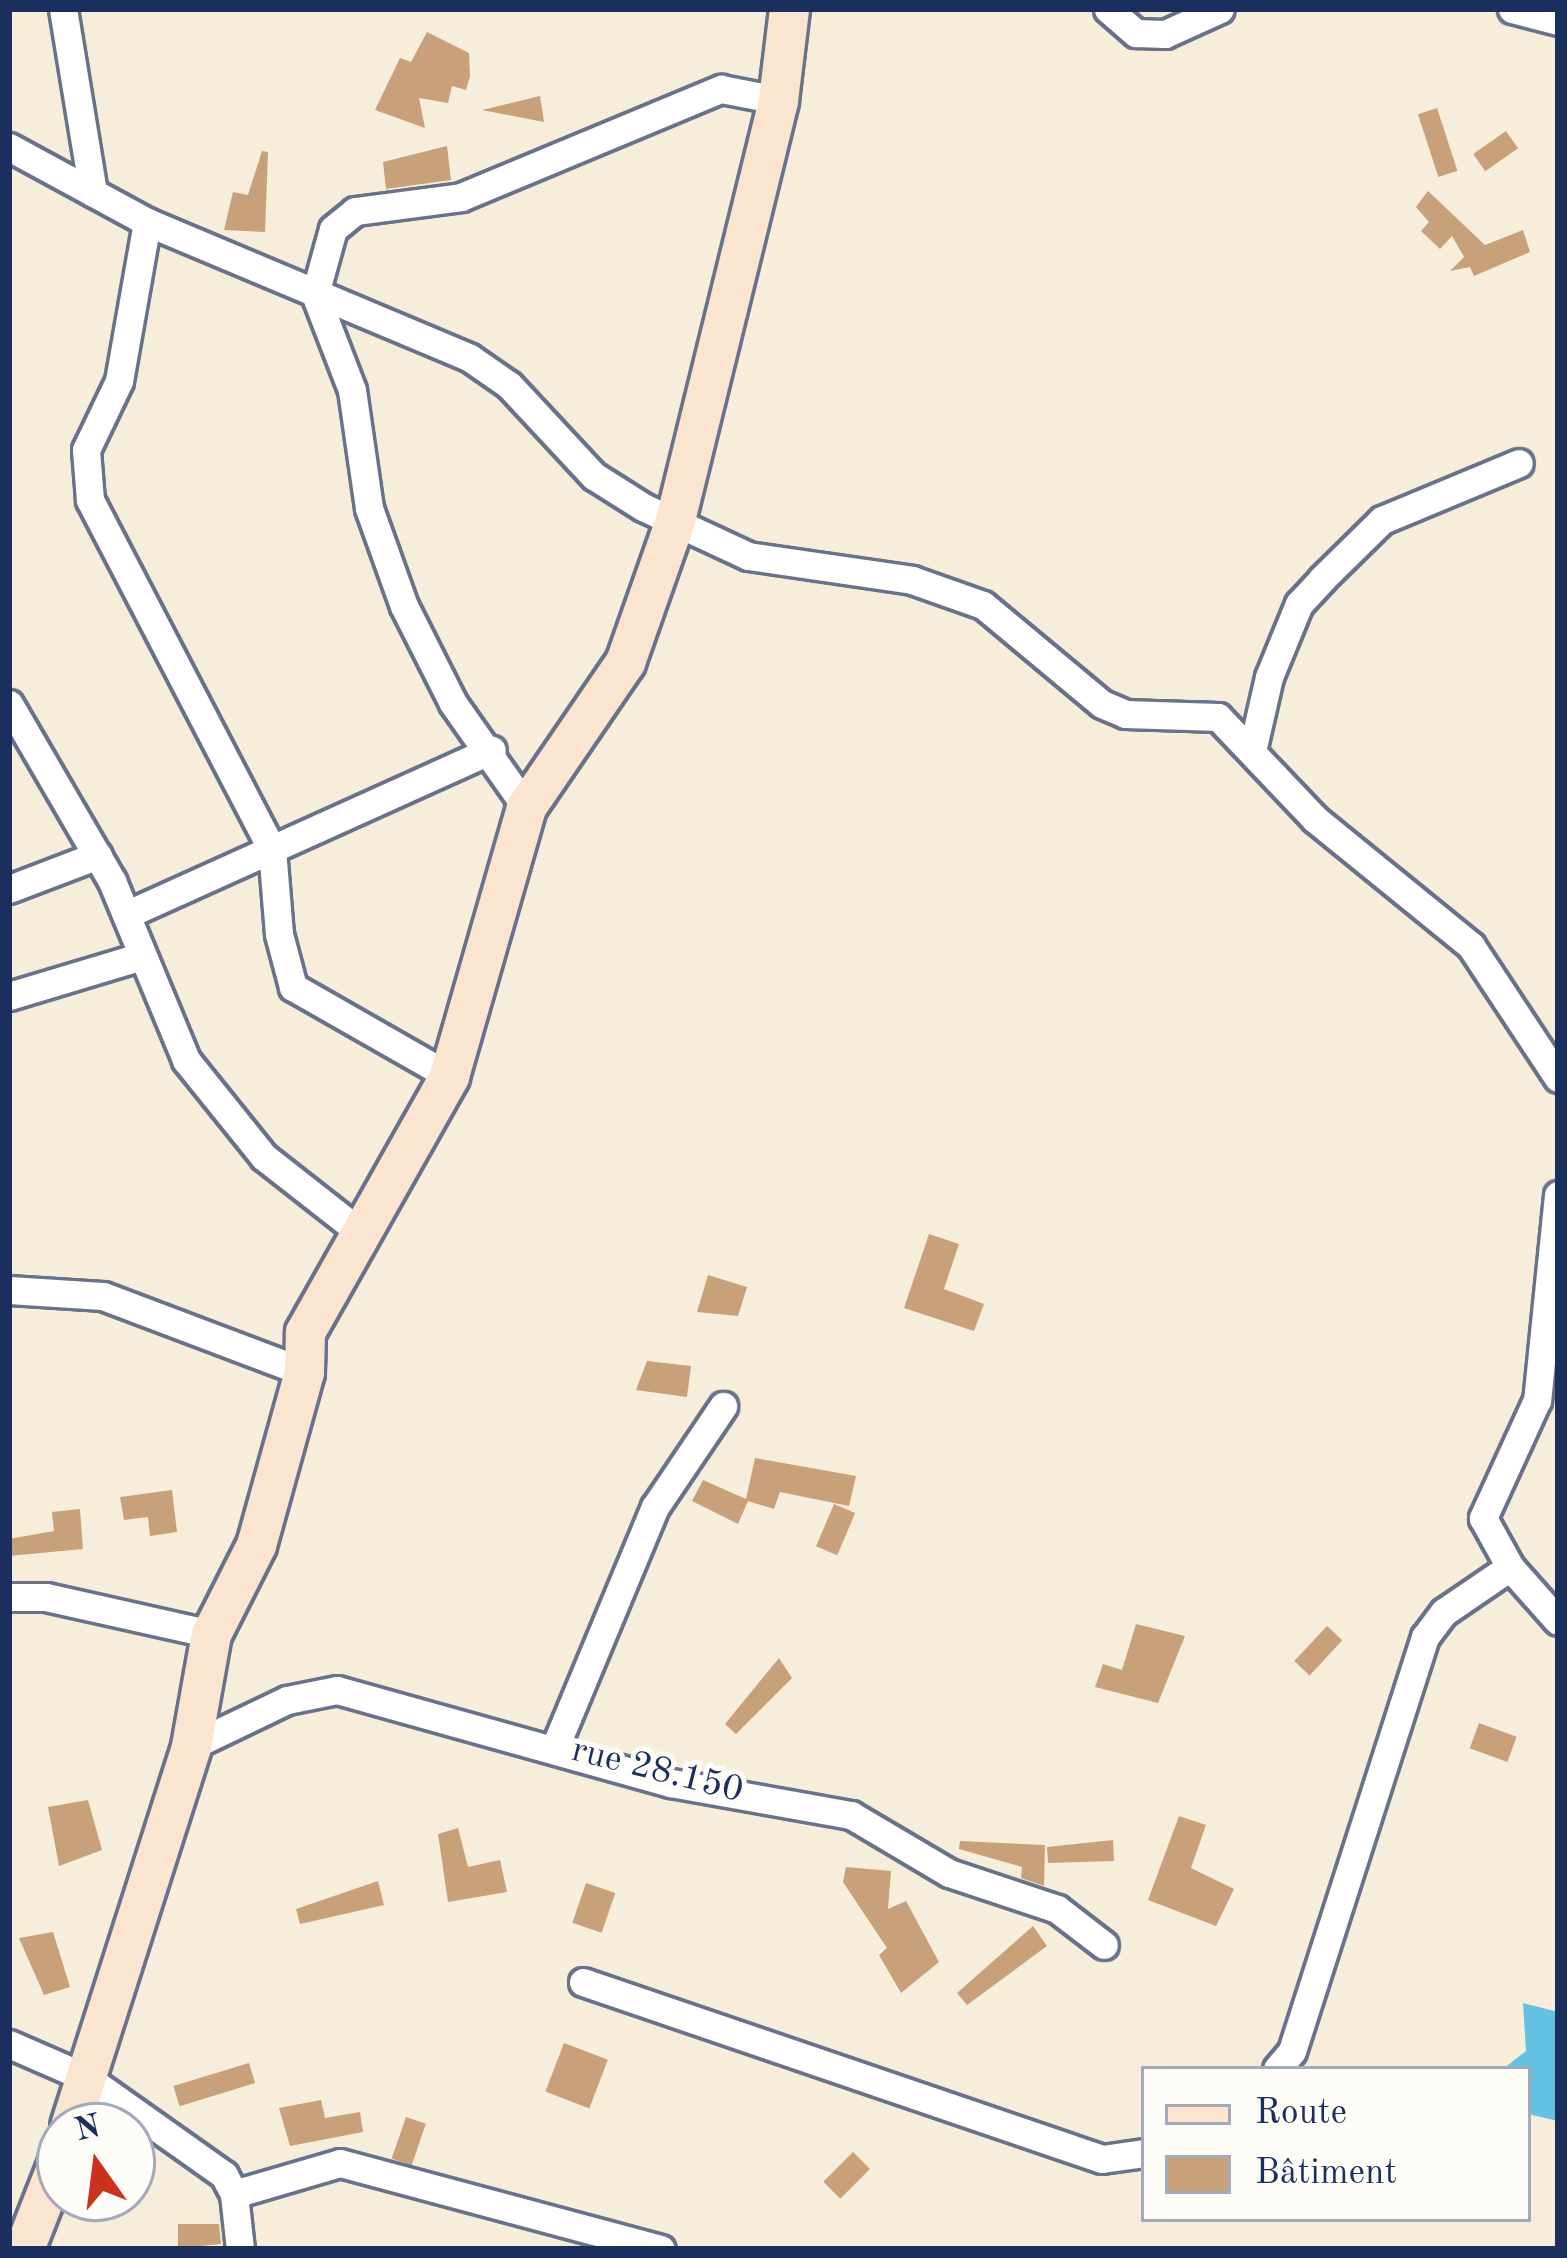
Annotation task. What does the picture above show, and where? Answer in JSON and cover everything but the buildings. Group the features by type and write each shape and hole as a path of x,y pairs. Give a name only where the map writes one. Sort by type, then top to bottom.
{"street":[{"path":"63,9 93,193"},
{"path":"78,2102 191,1746 211,1634 256,1545 304,1372 304,1332 332,1271 362,1233 449,1076 526,807 625,662 675,520 778,100 788,9"},
{"path":"1108,9 1136,33 1165,34 1220,9"},
{"path":"1512,9 1558,21"},
{"path":"526,807 492,750 453,703 404,606 369,508 352,390 315,294 333,229 355,211 461,197 721,89 778,100"},
{"path":"9,147 147,222 470,358 509,385 595,476 748,556 912,580 982,605 1102,704 1125,714 1217,717 1252,747 1315,819 1471,946 1546,1028 1558,1078"},
{"path":"147,222 140,298 118,381 86,450 90,500 272,850 278,934 293,987 449,1076"},
{"path":"1252,747 1269,676 1299,604 1322,579 1382,520 1519,463"},
{"path":"9,704 98,855 128,914 139,957 200,1076 265,1157 362,1233"},
{"path":"128,914 492,750"},
{"path":"9,889 98,855"},
{"path":"9,996 139,957"},
{"path":"1558,1195 1548,1402 1483,1518 1510,1568 1558,1621"},
{"path":"9,1290 103,1296 304,1372"},
{"path":"555,1747 655,1508 723,1406"},
{"path":"1280,2066 1292,2051 1425,1636 1444,1612 1510,1568"},
{"path":"9,1598 46,1597 211,1634"},
{"name":"rue 28.150","path":"191,1746 287,1700 337,1690 555,1747 671,1784 851,1815 949,1873 1057,1909 1104,1945"},
{"path":"583,1982 1102,2159 1141,2153"},
{"path":"9,2044 87,2078 224,2175 235,2194 240,2249"},
{"path":"235,2194 340,2163 661,2249"}],"water":[{"path":"1523,2003 1558,2012 1558,2121 1531,2115 1531,2066 1507,2066 1526,2051"}]}
